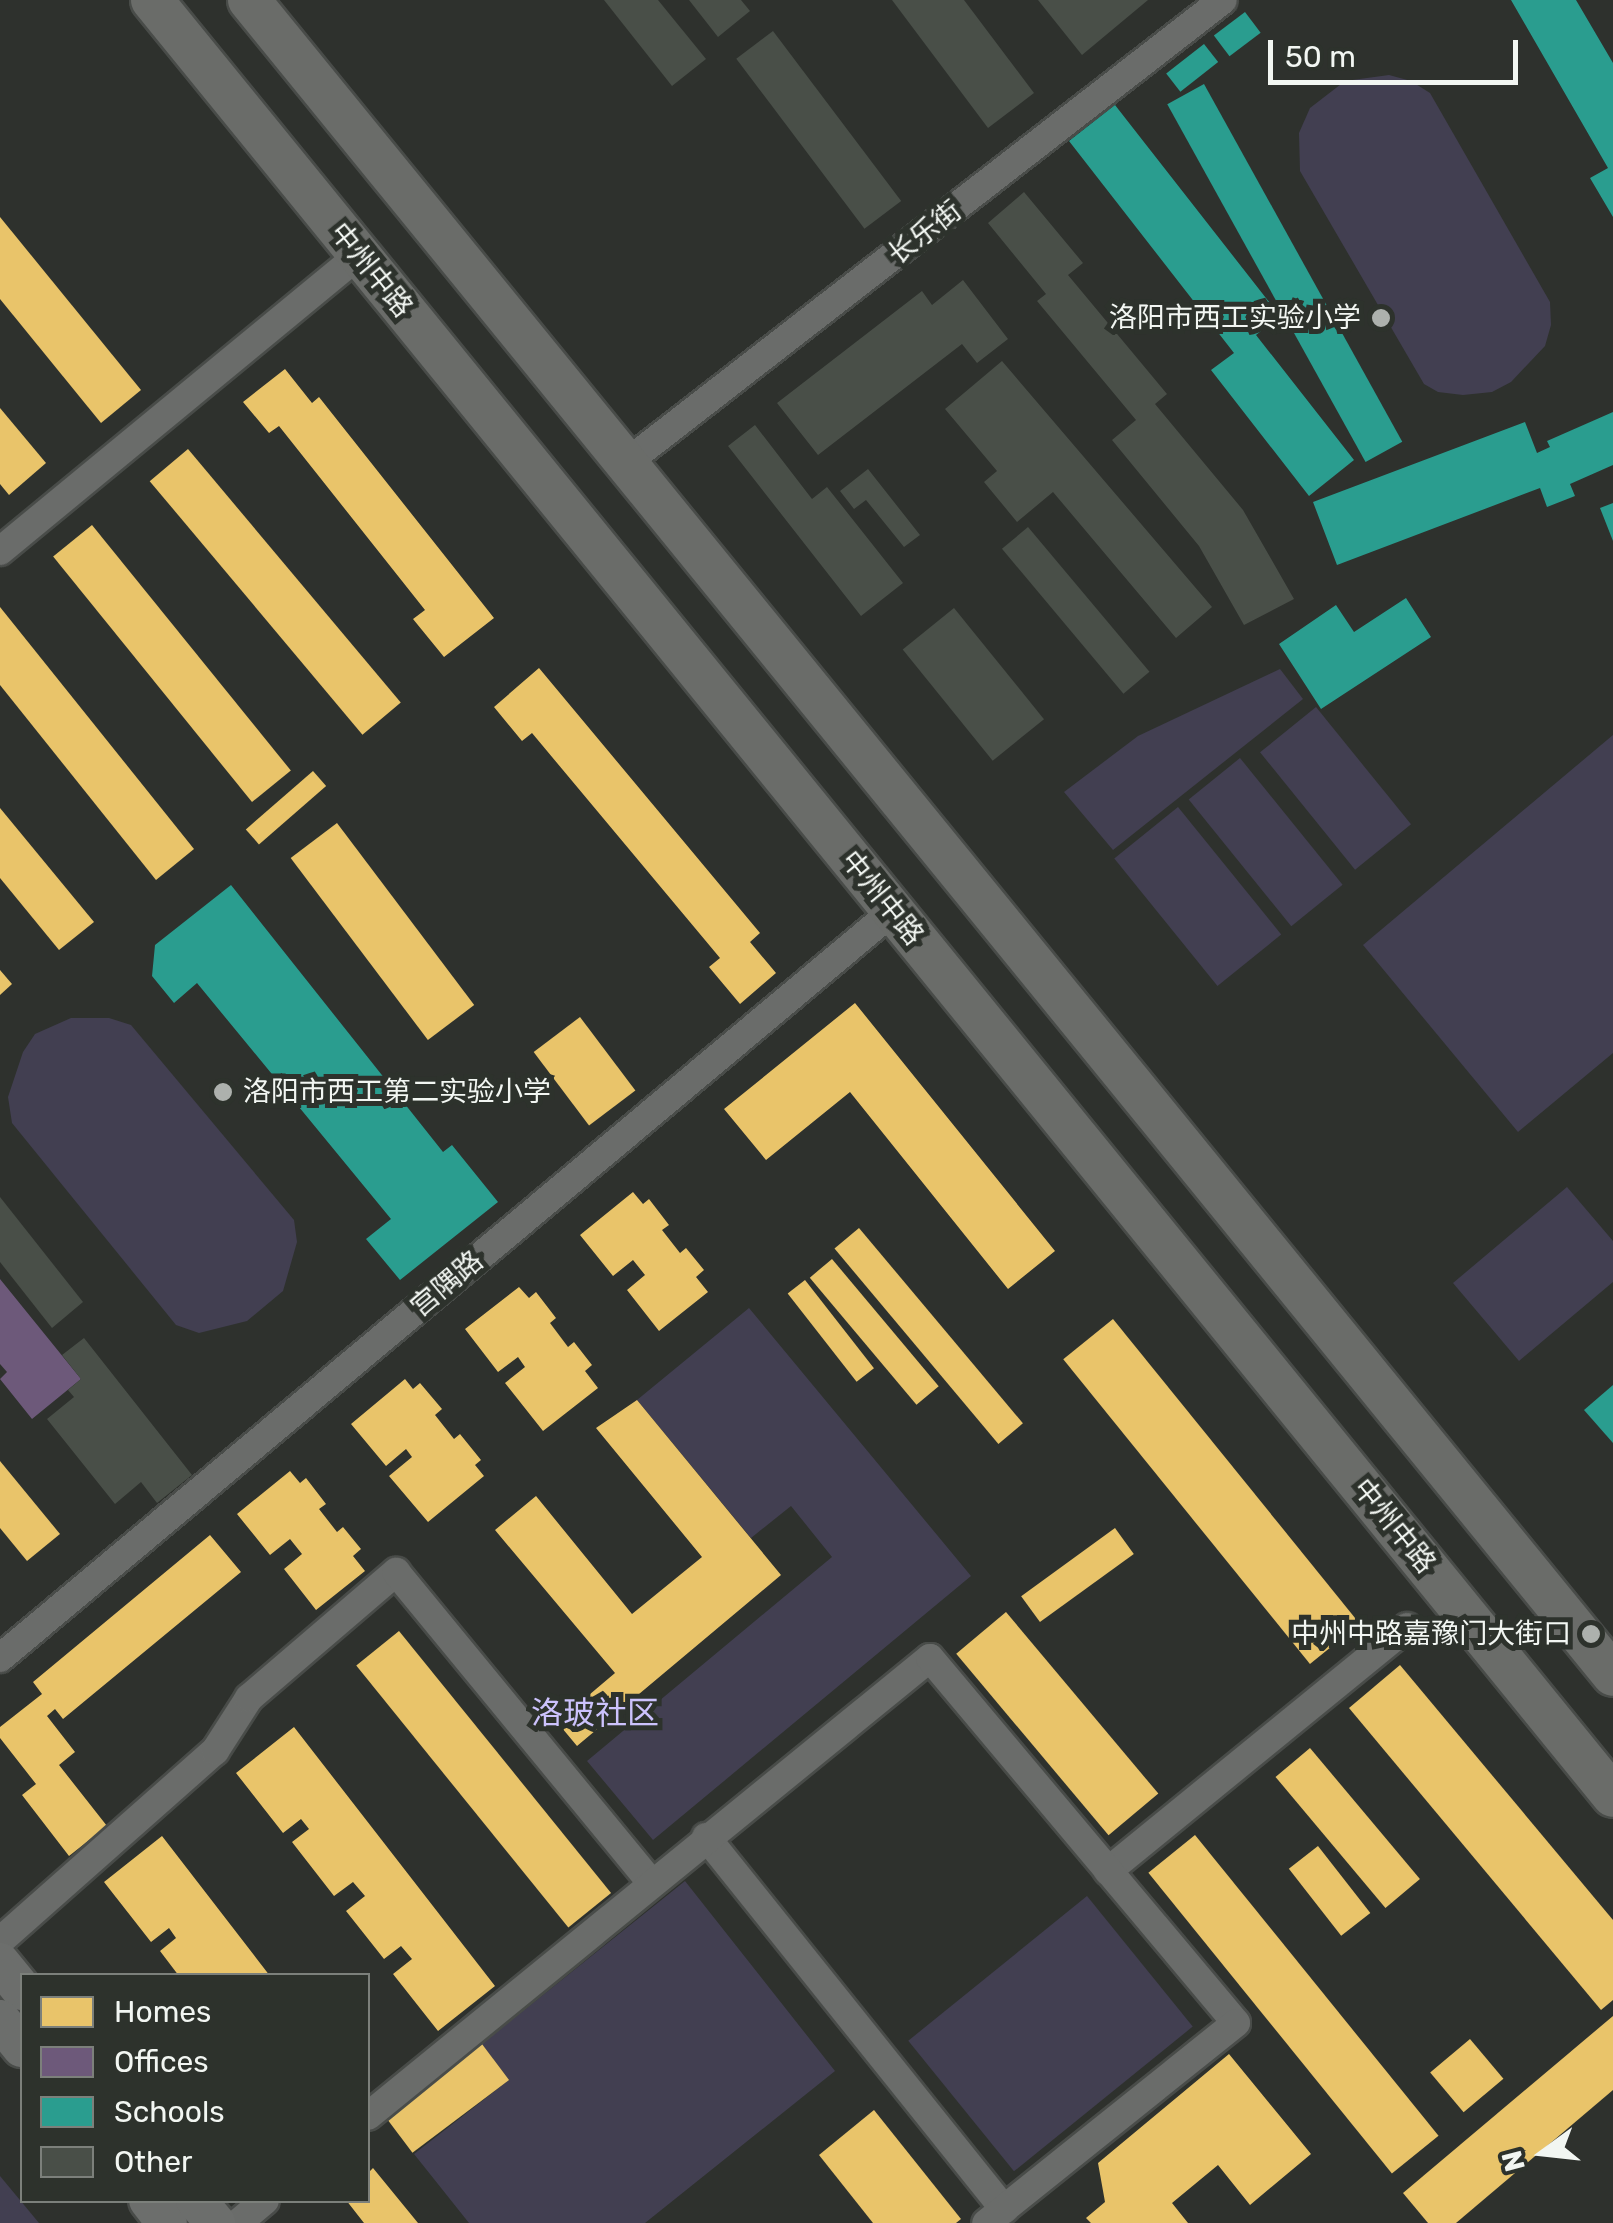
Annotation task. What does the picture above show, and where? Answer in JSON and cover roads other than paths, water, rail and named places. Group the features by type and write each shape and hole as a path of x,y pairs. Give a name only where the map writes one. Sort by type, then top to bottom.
{"main road":[{"name":"中州中路","path":"152,0 1613,1796"},
{"path":"249,0 1613,1675"},
{"path":"0,1963 20,1988"},
{"path":"0,2020 20,2045"},
{"path":"151,2203 167,2223"},
{"path":"198,2203 215,2223"}],"street":[{"name":"长乐街","path":"626,463 1223,0"},
{"path":"0,551 359,254"},
{"name":"宫隅路","path":"0,1658 893,911"},
{"path":"0,1942 215,1751 249,1698 396,1572 651,1882"},
{"path":"1108,1870 1407,1628"},
{"path":"370,2114 706,1837 930,1658 1236,2023 995,2216 706,1837"},
{"path":"238,2223 261,2203"}],"place":[{"name":"洛阳市西工实验小学","path":"1381,318"},
{"name":"洛阳市西工第二实验小学","path":"223,1092"},
{"name":"中州中路嘉豫门大街口","path":"1591,1634"}],"district":[{"name":"洛玻社区","path":"595,1713"}]}
